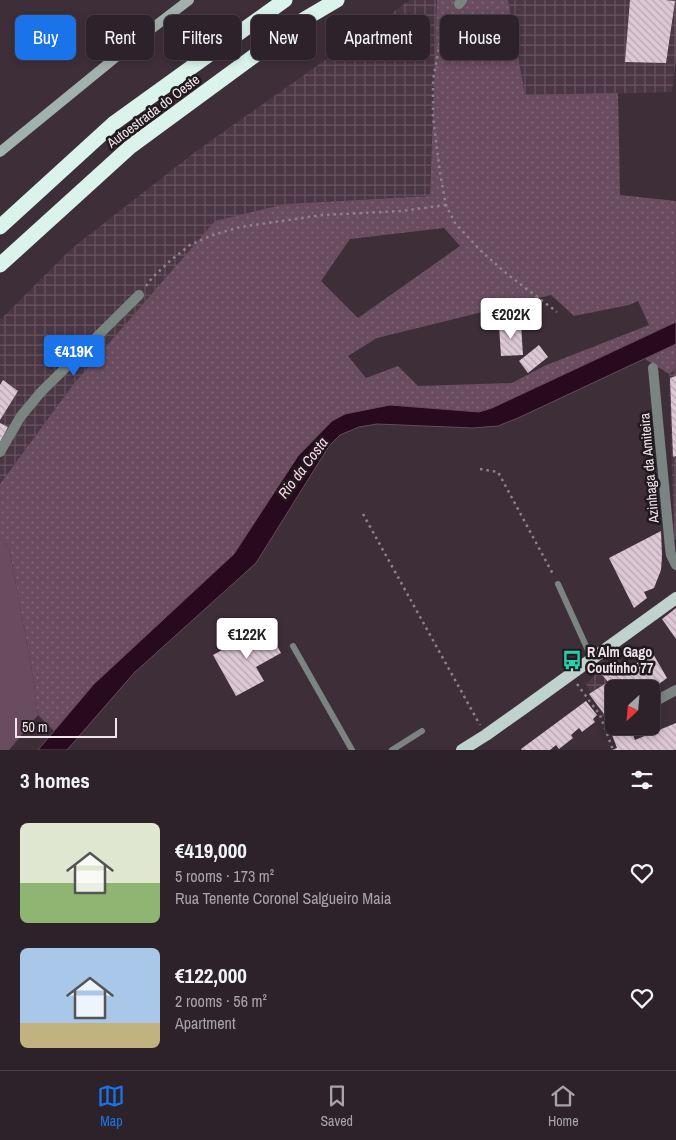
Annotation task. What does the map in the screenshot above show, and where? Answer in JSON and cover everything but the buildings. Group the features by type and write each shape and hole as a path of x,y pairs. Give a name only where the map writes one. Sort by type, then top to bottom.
{"highway":[{"name":"Autoestrada do Oeste","path":"0,227 114,123 285,0"},
{"name":"Autoestrada do Oeste","path":"0,264 130,147 303,20 337,0"}],"main road":[{"path":"462,750 486,735 676,598"}],"street":[{"path":"0,152 189,0"},
{"path":"0,452 20,416 41,392 139,294"},
{"name":"Azinhaga da Amiteira","path":"653,368 673,546 671,554 676,565"},
{"path":"660,699 676,690"}],"lane":[{"path":"558,584 592,659"},
{"path":"293,646 352,750"},
{"path":"392,750 422,731"}],"path":[{"path":"461,2 440,42 433,80 433,117 446,205 455,223 480,250 507,274 557,312"},
{"path":"139,294 152,278 190,245 213,235 240,227 324,215 446,205"},
{"path":"480,469 498,472 558,584"},
{"path":"364,514 486,735"},
{"path":"570,675 600,715 613,750"}],"shaded area":[{"path":"410,0 437,0 430,196 285,204 72,386 0,484 0,320 71,249 195,152 326,59 430,60 430,15 389,15"},
{"path":"437,0 508,0 511,15 440,15 440,60 519,60 525,95 618,93 620,195 676,201 676,322 492,408 479,412 390,405 298,456 234,554 94,684 54,731 38,715 33,676 9,548 0,539 0,484 72,386 215,221 285,204 430,196","holes":["444,228 460,246 358,318 321,281 350,239","551,295 574,316 629,305 638,301 649,325 544,366 512,383 418,386 398,366 366,378 348,356 377,338"]},
{"path":"508,0 676,0 676,59 672,92 525,96 519,60 519,15 511,15"},
{"path":"676,344 676,369 669,374 645,359"},
{"path":"676,369 676,540 674,539 669,374"},
{"path":"0,539 9,548 33,676 38,715 9,750 0,750"},
{"path":"618,656 633,680 605,680 605,721 586,684 602,668"}],"water":[{"name":"Rio da Costa","path":"676,322 676,344 498,426 473,428 377,424 359,427 340,435 329,446 256,563 134,673 67,750 38,750 94,684 234,554 298,456 332,421 345,414 390,405 479,412 492,408"}],"place":[{"name":"R Alm Gago Coutinho 77","path":"572,660"}]}
